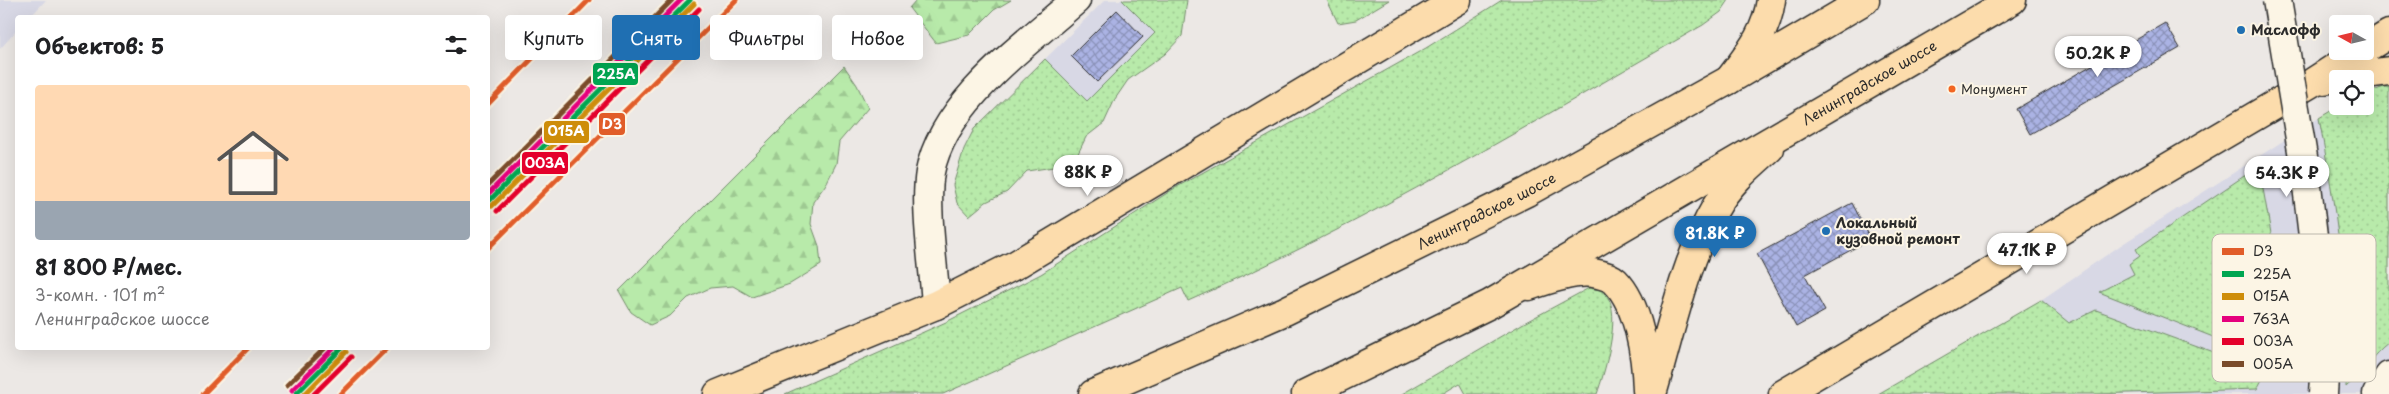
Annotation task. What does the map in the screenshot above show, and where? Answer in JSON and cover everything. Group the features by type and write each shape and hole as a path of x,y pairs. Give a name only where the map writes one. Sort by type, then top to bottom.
{"main road":[{"path":"718,394 936,305 1017,264 1457,0"},
{"path":"1729,80 1760,39 1768,19 1771,0"},
{"name":"Ленинградское шоссе","path":"1093,394 1285,311 1527,192 1729,80 1865,0"},
{"name":"Ленинградское шоссе","path":"1306,394 1511,291 2012,0"},
{"path":"2374,43 2389,34"},
{"path":"1783,394 2313,82 2347,60"},
{"path":"2313,82 2389,71"},
{"path":"1652,394 1695,252 1716,206 1743,172 1792,129"},
{"path":"1511,291 1556,278 1592,273 1614,279 1624,294 1635,318 1646,356 1648,394"}],"street":[{"path":"936,305 929,204 930,172 938,144 956,113 988,79 1076,0"},
{"path":"2277,0 2305,169 2313,234"},
{"path":"2376,394 2389,376"}],"shaded area":[{"path":"0,0 46,0 32,15 15,15 15,32 0,49"},
{"path":"1105,0 1122,0 1155,33 1087,101 1045,59"},
{"path":"2389,87 2389,394 1878,394 2041,300 2121,245 2329,112 2329,115 2374,115 2374,91"}],"green space":[{"path":"916,0 1011,0 994,10 969,35 936,43 923,26 923,15 914,15 909,8"},
{"path":"1122,0 1187,0 1182,36 1165,54 1128,80 1115,99 1104,123 1086,137 1073,164 1027,171 1007,192 986,202 969,216 957,203 953,185 964,149 974,129 1045,59 1087,101 1155,33"},
{"path":"1327,0 1389,0 1356,20 1338,23"},
{"path":"1502,0 1729,0 1721,12 1703,25 1449,170 1320,239 1188,301 1182,288 943,394 785,394 946,322 1041,274 1175,188 1426,48"},
{"path":"844,66 857,85 868,108 839,142 836,164 826,184 813,202 811,224 819,246 821,265 790,284 752,297 733,286 710,288 688,298 670,316 650,325 631,312 619,291"},
{"path":"2389,87 2389,342 2376,354 2376,234 2338,234 2319,118 2329,112 2329,115 2374,115 2374,91"},
{"path":"2259,166 2271,234 2212,234 2212,337 2099,292 2134,274 2129,264 2140,256 2136,249"},
{"path":"1589,288 1600,290 1608,297 1612,308 1611,339 1597,394 1466,394 1460,383 1442,394 1402,394 1522,324"},
{"path":"2041,300 2069,323 2096,310 2212,352 2212,382 2261,382 2257,389 2095,394 1878,394"}],"building":[{"path":"1117,10 1143,37 1097,82 1071,56"},
{"path":"2165,23 2180,48 2030,134 2016,109"},
{"path":"1852,203 1871,239 1805,275 1825,311 1796,327 1757,254"}],"transit line":[{"name":"D3","path":"490,102 589,0"},
{"name":"005А","path":"490,183 672,0"},
{"name":"763А","path":"490,192 681,0"},
{"name":"225А","path":"490,200 690,0"},
{"name":"D3","path":"490,246 736,0"},
{"name":"015А","path":"492,206 694,4"},
{"name":"003А","path":"497,211 699,9"},
{"name":"D3","path":"203,394 246,350"},
{"name":"005А","path":"287,385 323,350"},
{"name":"763А","path":"292,390 332,350"},
{"name":"225А","path":"296,394 340,350"},
{"name":"D3","path":"341,394 385,350"},
{"name":"015А","path":"305,394 346,352"},
{"name":"003А","path":"314,394 351,357"}],"place":[{"name":"Маслофф","path":"2241,30"},
{"name":"Монумент","path":"1952,89"},
{"name":"Локальный кузовной ремонт","path":"1826,231"}]}
